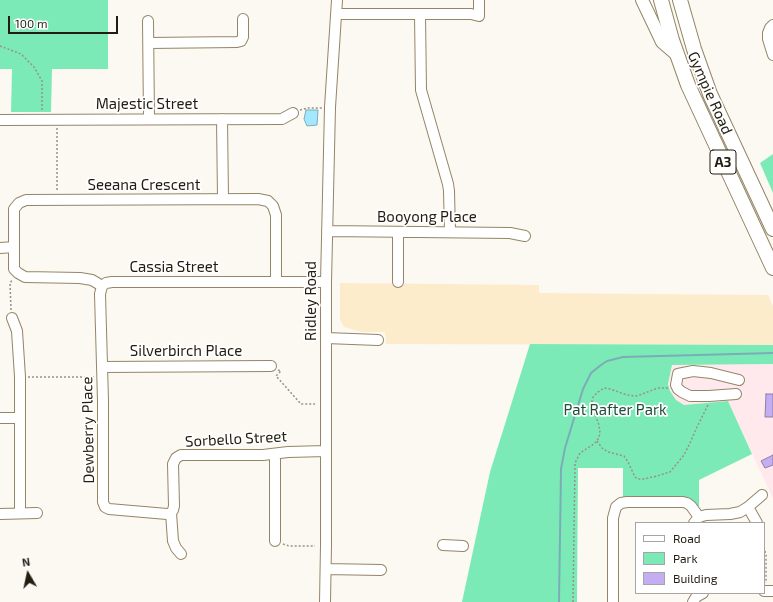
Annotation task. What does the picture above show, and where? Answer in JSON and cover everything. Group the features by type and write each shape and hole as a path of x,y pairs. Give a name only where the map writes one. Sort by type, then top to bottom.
{"highway":[{"path":"661,0 677,55"},
{"name":"Gympie Road","path":"680,0 694,49 716,106 773,229"},
{"name":"Gympie Road","path":"677,55 702,117 773,268"}],"main road":[{"name":"Gympie Road","path":"642,0 662,42 677,55"}],"street":[{"name":"Ridley Road","path":"325,602 327,231 330,107 337,0"},
{"path":"336,14 471,14 479,16 479,0"},
{"path":"420,14 421,90 448,184 450,232"},
{"path":"149,43 238,42 241,41 243,37 243,19"},
{"path":"148,21 149,119"},
{"path":"773,25 768,33 768,39 773,55"},
{"name":"Majestic Street","path":"0,120 282,119 293,113"},
{"path":"222,120 223,199"},
{"name":"Seeana Crescent","path":"21,275 14,269 14,209 19,203 26,200 258,199 268,201 273,206 276,215 276,281"},
{"name":"Booyong Place","path":"327,231 510,233 525,236"},
{"path":"398,232 398,282"},
{"path":"0,248 14,247"},
{"path":"21,275 80,278 92,280 102,286"},
{"name":"Cassia Street","path":"102,286 106,283 112,282 326,282"},
{"name":"Dewberry Place","path":"102,286 100,294 98,370 103,400 105,507 109,509 166,514 171,513"},
{"path":"12,318 17,331 20,377 20,513"},
{"path":"326,338 378,340"},
{"name":"Silverbirch Place","path":"98,370 272,366"},
{"path":"736,394 690,396 678,389 676,385 678,374 693,371 711,373 739,380"},
{"path":"0,418 20,418"},
{"name":"Sorbello Street","path":"181,554 173,541 171,513 174,506 173,464 176,458 181,455 275,454 288,452 326,451"},
{"path":"275,454 275,541"},
{"path":"613,602 613,518 616,507 620,503 683,502 691,506 696,520 710,514 736,514 748,507 762,495"},
{"path":"748,507 756,522"},
{"path":"0,514 37,513"},
{"path":"443,545 463,546"},
{"path":"326,569 381,570"},
{"path":"693,602 700,594"}],"path":[{"path":"0,46 21,54 34,67 42,81 42,120"},
{"path":"293,113 308,108 322,108"},
{"path":"57,120 57,200"},
{"path":"12,318 10,310 10,283 21,275"},
{"path":"272,366 281,372 276,376 301,404 315,404"},
{"path":"20,377 94,377 98,370"},
{"path":"573,602 575,463 580,454 597,441 599,437 599,429 591,404 593,397 601,390 607,388 627,395 637,396 641,396 658,388 678,389"},
{"path":"597,441 602,448 608,452 624,456 634,475 638,479 644,480 667,473 674,468 687,450 707,407 709,396"},
{"path":"275,541 290,546 315,546"},
{"path":"765,551 768,590"}],"shaded area":[{"path":"340,283 539,285 539,293 768,295 773,306 773,345 386,344 385,332 362,332 344,327 340,321"},
{"path":"773,364 773,499 728,401 684,405 676,400 670,391 668,384 672,365"}],"green space":[{"path":"0,0 108,0 108,69 52,69 51,112 11,112 12,69 0,69"},
{"path":"773,154 773,193 760,163"},
{"name":"Pat Rafter Park","path":"530,344 773,345 773,364 672,365 668,384 670,391 676,400 684,405 728,401 752,454 699,480 699,507 691,500 679,497 623,497 623,468 578,468 577,602 462,602 490,472"}],"water":[{"path":"306,110 318,110 317,125 307,126 304,119"}],"building":[{"path":"766,394 773,394 773,417 765,417"},
{"path":"773,455 773,465 765,468 761,461"}],"waterway":[{"path":"559,602 561,469 565,448 583,389 591,373 607,361 623,357 773,353"}]}
